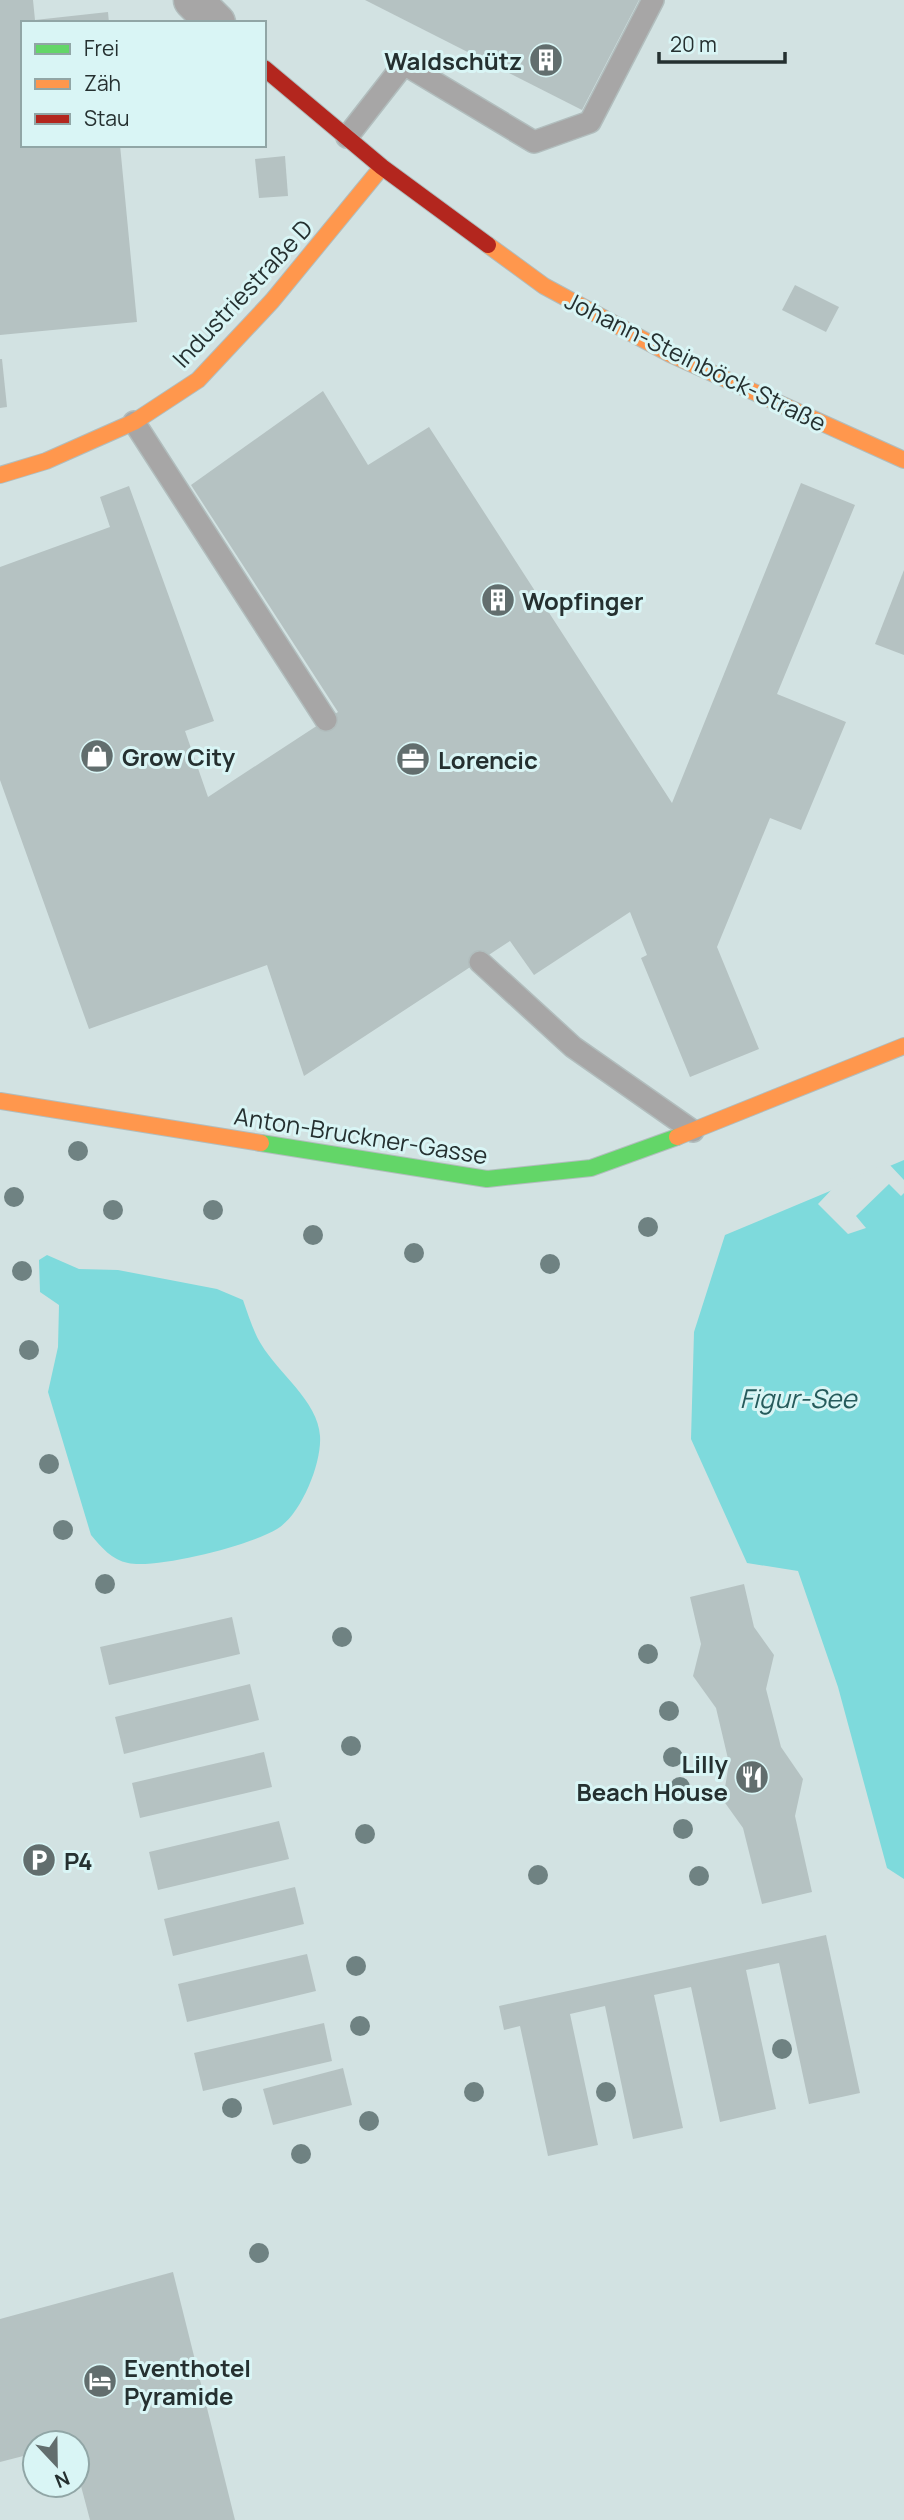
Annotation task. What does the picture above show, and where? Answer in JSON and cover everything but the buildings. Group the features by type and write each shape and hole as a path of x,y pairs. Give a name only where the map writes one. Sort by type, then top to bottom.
{"street":[{"path":"193,0 214,21"},
{"name":"Johann-Steinböck-Straße","path":"266,70 382,167 544,286 670,354 904,460"},
{"name":"Industriestraße D","path":"0,475 46,461 134,422 198,380 272,301 382,167"},
{"name":"Anton-Bruckner-Gasse","path":"0,1101 487,1179 591,1168 904,1046"}],"lane":[{"path":"347,137 404,64 534,142 590,122 653,0"},
{"path":"134,422 326,720"},
{"path":"480,962 573,1047 693,1130"}],"water":[{"name":"Figur-See","path":"904,1160 904,1879 887,1868 838,1687 798,1571 747,1563 691,1439 694,1332 725,1235"},
{"path":"47,1255 79,1269 118,1270 217,1289 243,1300 261,1344 305,1399 318,1423 320,1447 314,1474 302,1501 286,1522 277,1529 247,1542 160,1562 128,1563 112,1556 99,1544 91,1535 48,1392 58,1347 59,1305 40,1292 39,1260"}],"pier":[{"path":"888,1163 904,1180 904,1193 901,1196 889,1184 856,1216 866,1228 848,1234 818,1204 836,1185"}],"traffic: fast":[{"path":"261,1143 487,1179 591,1168 677,1137"}],"traffic: slow":[{"path":"0,475 46,461 134,422 198,380 272,301 382,167"},
{"path":"488,245 544,286 670,354 904,460"},
{"path":"677,1137 904,1046"},
{"path":"0,1101 261,1143"}],"traffic: jam":[{"path":"266,70 382,167 488,245"}],"place":[{"name":"Waldschütz","path":"546,60"},
{"name":"Wopfinger","path":"498,600"},
{"name":"Grow City","path":"97,756"},
{"name":"Lorencic","path":"413,759"},
{"name":"Lilly Beach House","path":"752,1777"},
{"name":"P4","path":"39,1860"},
{"name":"Eventhotel Pyramide","path":"100,2381"}]}
